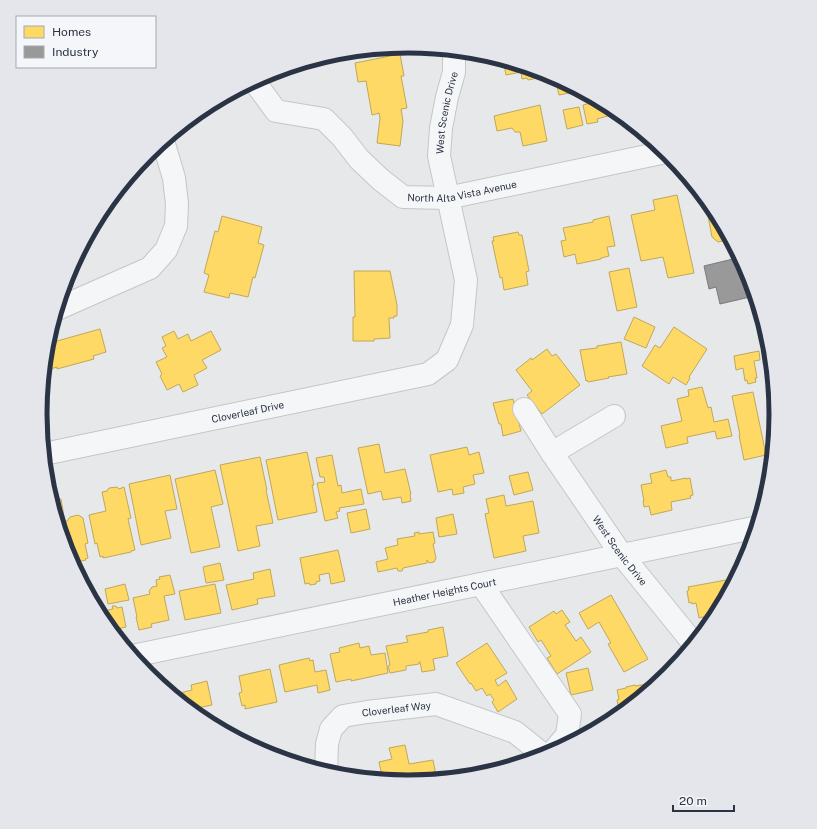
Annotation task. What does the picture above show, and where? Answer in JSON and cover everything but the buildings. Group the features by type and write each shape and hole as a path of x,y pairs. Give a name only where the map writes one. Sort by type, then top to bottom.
{"street":[{"name":"West Scenic Drive","path":"447,360 462,325 466,280 439,156 441,128 454,72 454,56"},
{"name":"North Alta Vista Avenue","path":"258,86 276,111 324,119 342,137 358,159 403,197 447,198 658,154"},
{"path":"64,306 150,268 166,250 176,226 177,204 174,178 165,148"},
{"name":"Cloverleaf Drive","path":"49,453 428,374 447,360"},
{"name":"West Scenic Drive","path":"524,409 622,554 691,640"},
{"path":"552,452 614,416"},
{"name":"Heather Heights Court","path":"139,655 752,528"},
{"path":"481,584 570,714 567,734 560,742"},
{"name":"Cloverleaf Way","path":"326,766 327,744 331,729 343,716 436,704 515,732 539,751"}]}
